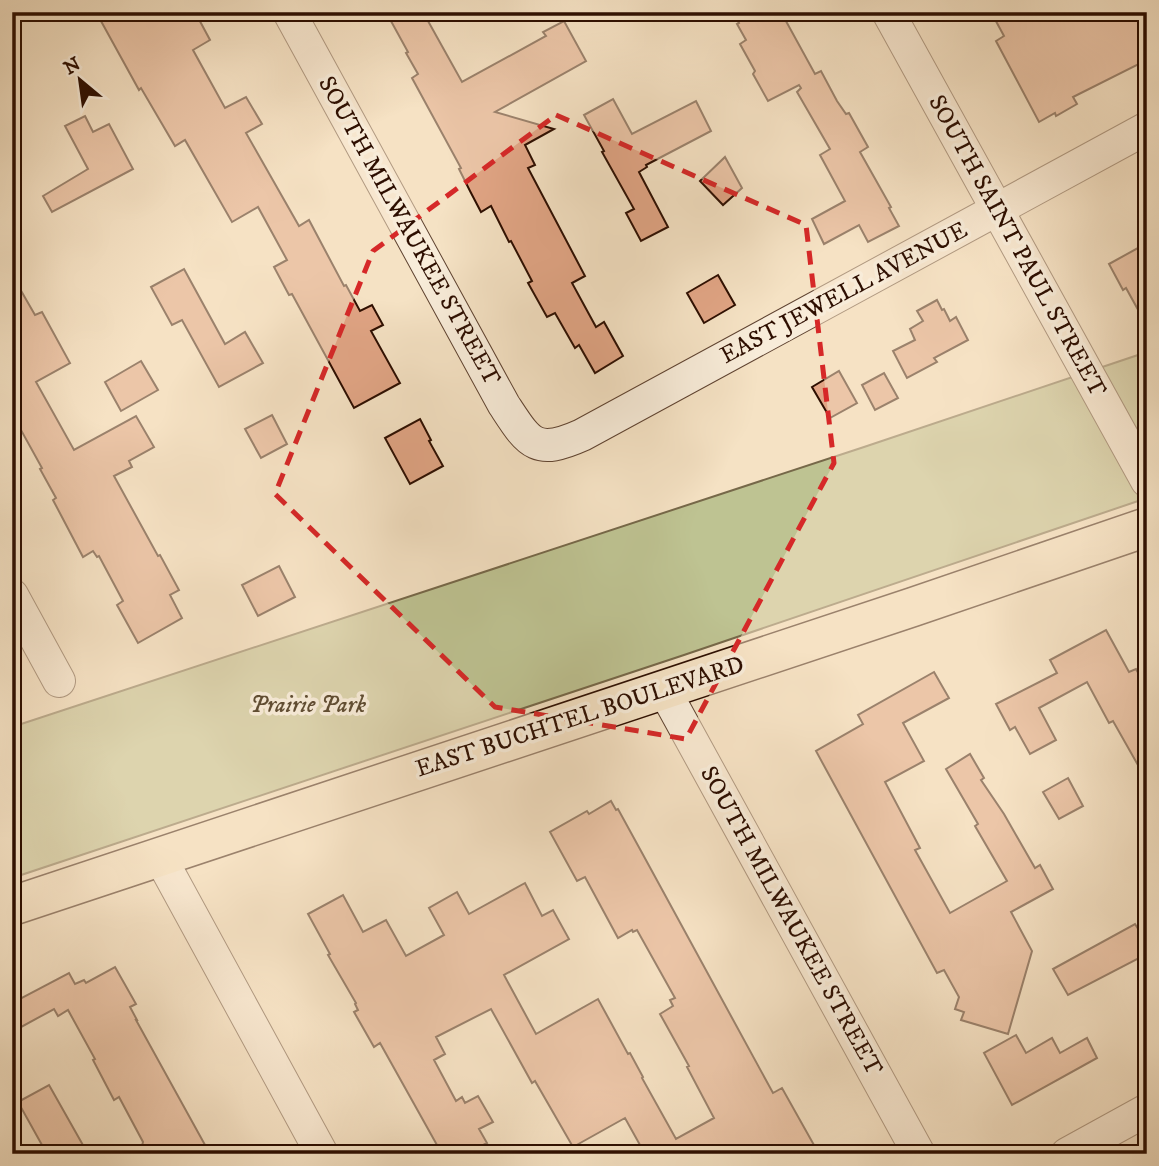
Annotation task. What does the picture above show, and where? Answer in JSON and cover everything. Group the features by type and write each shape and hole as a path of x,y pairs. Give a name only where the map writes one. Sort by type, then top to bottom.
{"main road":[{"name":"EAST BUCHTEL BOULEVARD","path":"12,906 1147,527"}],"street":[{"name":"SOUTH MILWAUKEE STREET","path":"289,12 504,405 525,435 536,444"},
{"name":"SOUTH SAINT PAUL STREET","path":"888,12 1147,481"},
{"name":"EAST JEWELL AVENUE","path":"536,444 552,445 582,435 1147,128"},
{"path":"12,595 59,681"},
{"name":"SOUTH MILWAUKEE STREET","path":"663,688 919,1154"},
{"path":"160,857 322,1154"},
{"path":"1068,1154 1147,1110"}],"highlighted area":[{"path":"556,115 806,225 834,463 686,739 495,707 275,494 373,251"}],"green space":[{"name":"Prairie Park","path":"1147,352 1147,498 12,878 12,727"}],"building":[{"path":"96,12 195,12 210,40 193,50 225,108 246,97 262,124 246,133 299,226 309,220 360,311 372,305 383,325 371,331 400,383 354,408 292,294 289,295 274,267 287,260 258,207 232,222 185,140 175,146 141,88 139,90"},
{"path":"386,12 423,12 462,82 546,36 543,32 564,21 586,61 495,112 554,129 525,145 535,165 528,168 585,276 572,283 596,327 604,322 623,356 595,373 579,345 575,348 555,313 547,317 528,283 532,281 491,206 481,212 459,169 461,168 412,78 418,74"},
{"path":"734,12 781,12 815,74 821,71 837,101 846,114 849,113 868,147 860,152 899,226 868,242 859,225 824,244 812,219 845,201 820,155 830,149 797,92 801,88 799,85 768,101 740,44 746,40"},
{"path":"991,12 1147,12 1147,60 1073,97 1077,104 1039,122 996,41 1004,36"},
{"path":"613,99 632,134 696,101 711,131 646,165 647,167 639,172 668,227 641,241 626,213 634,209 584,115"},
{"path":"85,116 93,132 109,124 133,169 52,212 43,196 88,169 65,126"},
{"path":"725,157 742,188 723,205 700,181"},
{"path":"1147,243 1147,326 1109,264"},
{"path":"184,269 225,344 245,332 263,363 219,387 182,320 172,325 151,287"},
{"path":"12,275 35,315 42,312 70,363 36,382 74,450 136,416 154,447 129,461 132,467 114,476 179,590 170,595 182,618 138,643 117,605 123,601 99,556 93,551 83,557 53,500 56,498 40,469 42,468 21,430 12,435"},
{"path":"718,275 735,305 704,323 687,293"},
{"path":"937,300 950,321 956,317 968,340 934,358 937,362 907,378 893,351 915,340 910,329 923,321 917,311"},
{"path":"141,361 158,390 121,411 105,382"},
{"path":"839,371 857,403 830,418 812,387"},
{"path":"884,373 898,398 875,410 862,385"},
{"path":"272,415 287,444 261,458 245,429"},
{"path":"420,419 443,466 410,484 385,438"},
{"path":"279,566 295,597 258,616 242,585"},
{"path":"1106,630 1129,672 1136,669 1147,689 1147,781 1113,721 1109,723 1087,682 1039,708 1056,740 1030,754 1015,727 1010,730 996,704 1057,673 1050,660"},
{"path":"934,672 949,698 903,723 924,761 885,782 920,848 915,850 950,913 1007,881 946,769 970,754 984,778 981,780 1035,868 1040,865 1053,889 1011,912 1032,951 1008,1034 961,1020 964,1012 955,1009 959,997 944,970 937,973 816,751 863,724 858,715"},
{"path":"1068,778 1083,806 1059,819 1043,792"},
{"path":"611,801 616,810 618,809 773,1093 782,1088 819,1154 645,1154 625,1118 573,1147 535,1081 532,1083 491,1009 436,1037 445,1054 434,1060 456,1101 462,1097 465,1103 478,1096 493,1122 479,1129 487,1143 467,1154 442,1154 380,1043 374,1047 354,1012 358,1010 356,1003 308,914 343,895 363,932 386,920 406,956 444,935 429,908 457,892 469,914 525,883 542,916 553,910 569,939 504,975 536,1034 598,999 676,1139 714,1118 660,1014 673,1006 670,1000 675,998 637,930 618,938 585,877 577,881 550,832"},
{"path":"1135,924 1147,943 1147,954 1068,995 1053,969"},
{"path":"115,967 136,1004 130,1007 136,1020 210,1154 140,1154 143,1142 119,1097 114,1100 68,1010 58,1016 54,1009 12,1032 12,1003 69,973 75,984 84,980 86,983"},
{"path":"1016,1035 1026,1053 1052,1038 1060,1053 1087,1038 1097,1058 1012,1105 984,1053"},
{"path":"49,1085 88,1154 47,1154 18,1102"}]}
